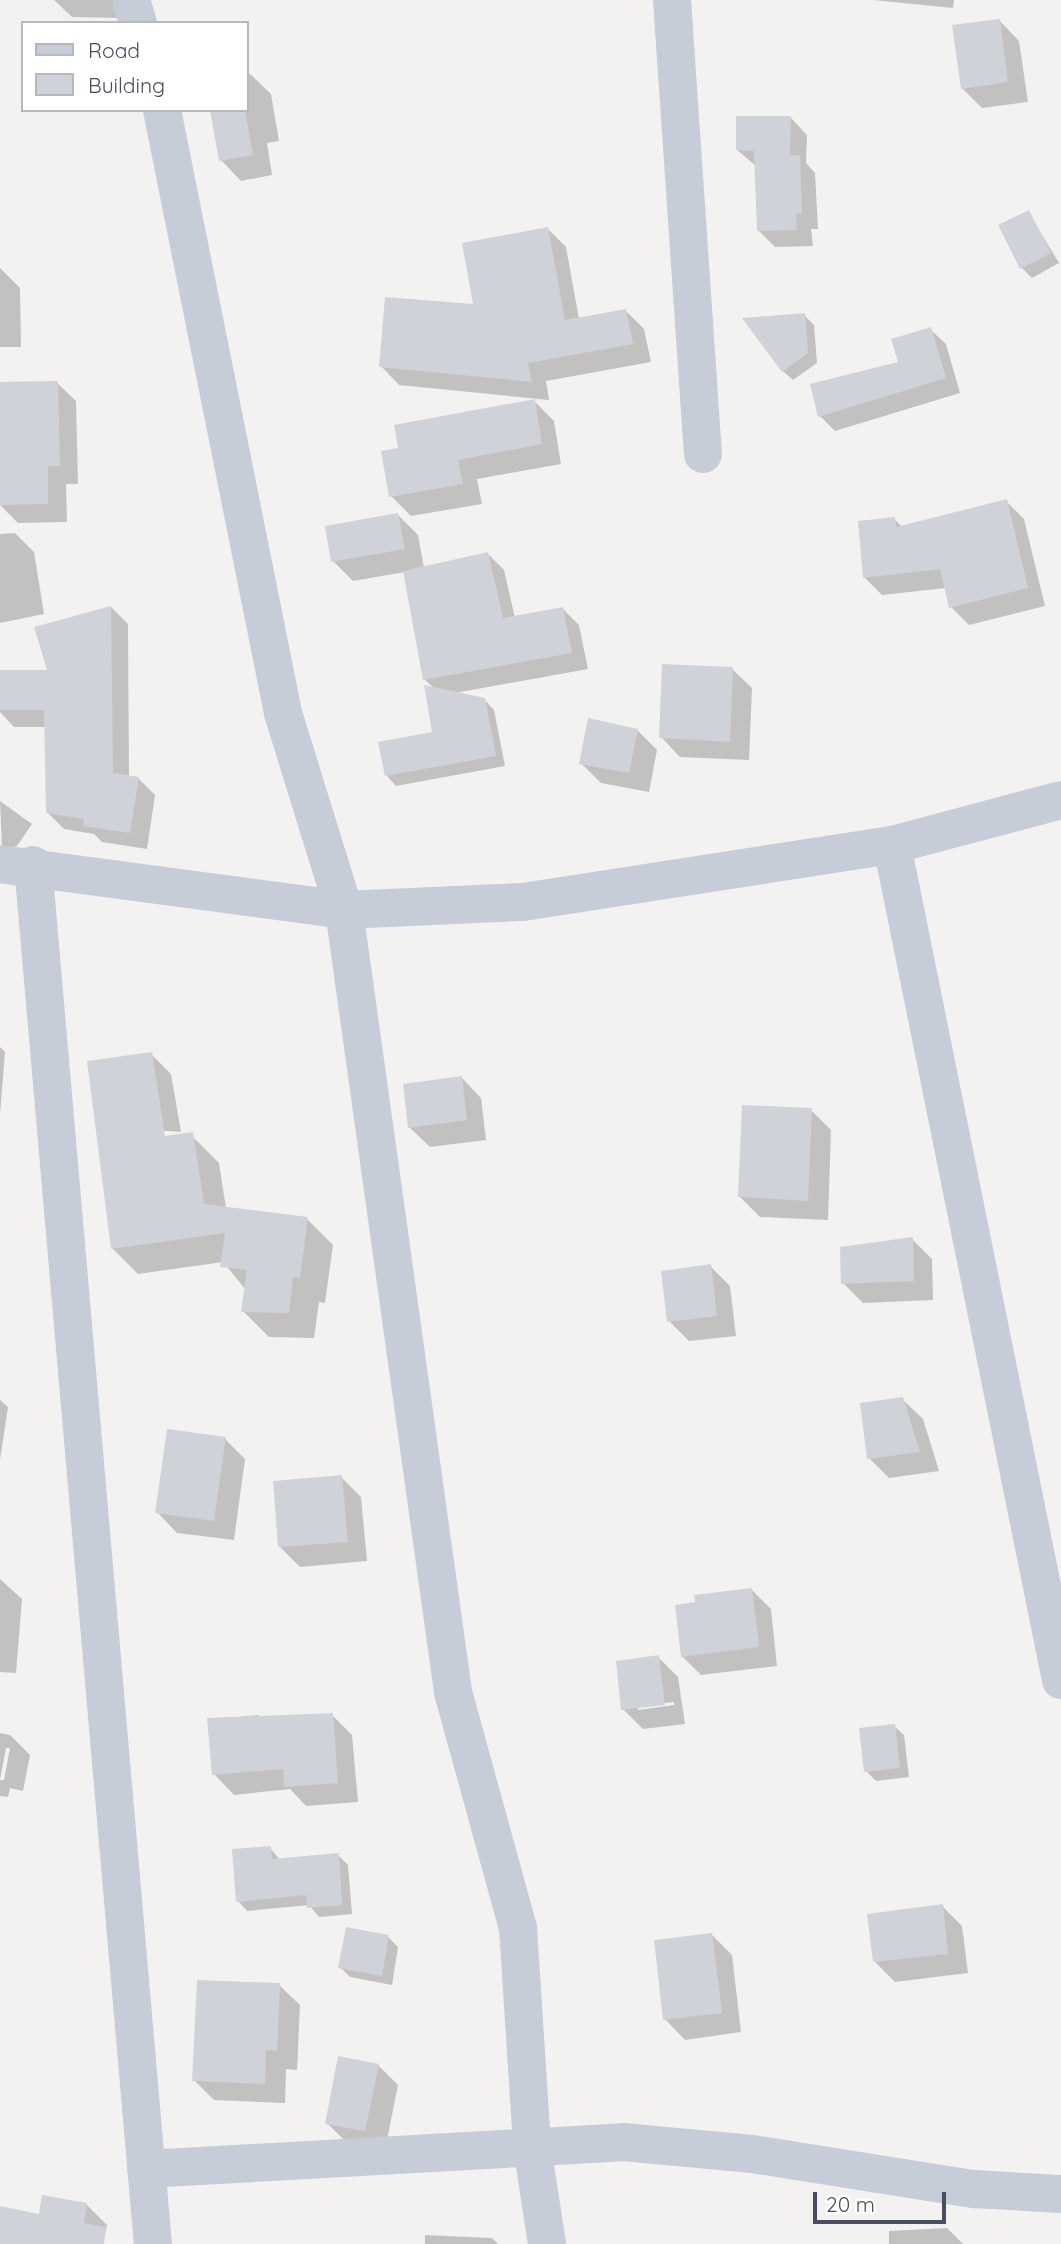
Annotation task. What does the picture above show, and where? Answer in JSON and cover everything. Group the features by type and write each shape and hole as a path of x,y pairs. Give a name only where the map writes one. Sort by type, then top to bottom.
{"street":[{"path":"131,0 137,21"},
{"path":"672,0 703,454"},
{"path":"162,112 283,713 344,910 453,1692 518,1928 532,2147 547,2244"},
{"path":"153,2244 17,864 344,910 523,902 892,845 1061,800"},
{"path":"892,845 1057,1639 1061,1680"},
{"path":"146,2169 623,2142 752,2154 974,2189 1061,2194"}],"building":[{"path":"1000,19 1008,82 961,89 952,25"},
{"path":"210,112 245,112 253,155 219,161"},
{"path":"736,116 791,116 790,155 800,155 802,213 796,214 797,230 757,231 754,151 736,150"},
{"path":"1029,210 1051,253 1020,269 998,225"},
{"path":"548,227 565,320 626,309 633,344 528,363 532,382 379,367 385,297 473,304 462,243"},
{"path":"805,313 808,353 782,372 742,318"},
{"path":"931,327 946,378 818,417 810,384 898,362 891,339"},
{"path":"58,381 60,466 48,466 48,504 0,505 0,382"},
{"path":"535,399 542,444 458,460 463,484 389,497 381,451 398,448 394,425"},
{"path":"1007,499 1028,588 949,608 940,569 863,578 858,521 895,517 896,527"},
{"path":"398,513 405,549 331,562 325,526"},
{"path":"488,552 503,618 563,607 572,653 423,680 403,571"},
{"path":"111,606 113,773 139,777 130,833 83,826 84,819 46,813 44,710 0,710 0,670 47,670 34,627"},
{"path":"662,664 733,667 730,742 659,738"},
{"path":"424,685 485,698 496,756 385,776 378,742 432,732"},
{"path":"588,718 638,729 629,773 579,764"},
{"path":"152,1052 165,1136 193,1132 204,1204 308,1217 300,1278 293,1277 289,1313 241,1312 247,1270 220,1267 225,1233 111,1249 87,1061"},
{"path":"462,1076 467,1120 408,1128 403,1084"},
{"path":"742,1105 812,1108 808,1201 738,1197"},
{"path":"913,1237 914,1281 841,1284 840,1247"},
{"path":"711,1264 717,1316 667,1322 661,1271"},
{"path":"903,1397 920,1452 867,1459 860,1403"},
{"path":"167,1429 226,1437 214,1521 155,1513"},
{"path":"342,1475 348,1542 278,1547 273,1481"},
{"path":"752,1588 759,1647 681,1657 675,1605 695,1602 694,1595"},
{"path":"659,1655 665,1705 621,1710 616,1661"},
{"path":"333,1713 338,1783 284,1787 283,1769 212,1775 207,1718"},
{"path":"895,1724 900,1768 864,1772 859,1728"},
{"path":"271,1846 272,1859 339,1853 342,1905 307,1908 306,1895 236,1902 232,1849"},
{"path":"943,1904 948,1954 873,1962 867,1914"},
{"path":"346,1927 389,1935 382,1976 338,1968"},
{"path":"712,1933 722,2013 663,2020 654,1940"},
{"path":"197,1980 280,1983 277,2051 266,2050 265,2084 192,2081"},
{"path":"338,2056 379,2064 365,2131 325,2124"},
{"path":"42,2195 87,2203 84,2223 106,2227 104,2244 0,2244 0,2206 39,2214"}]}
